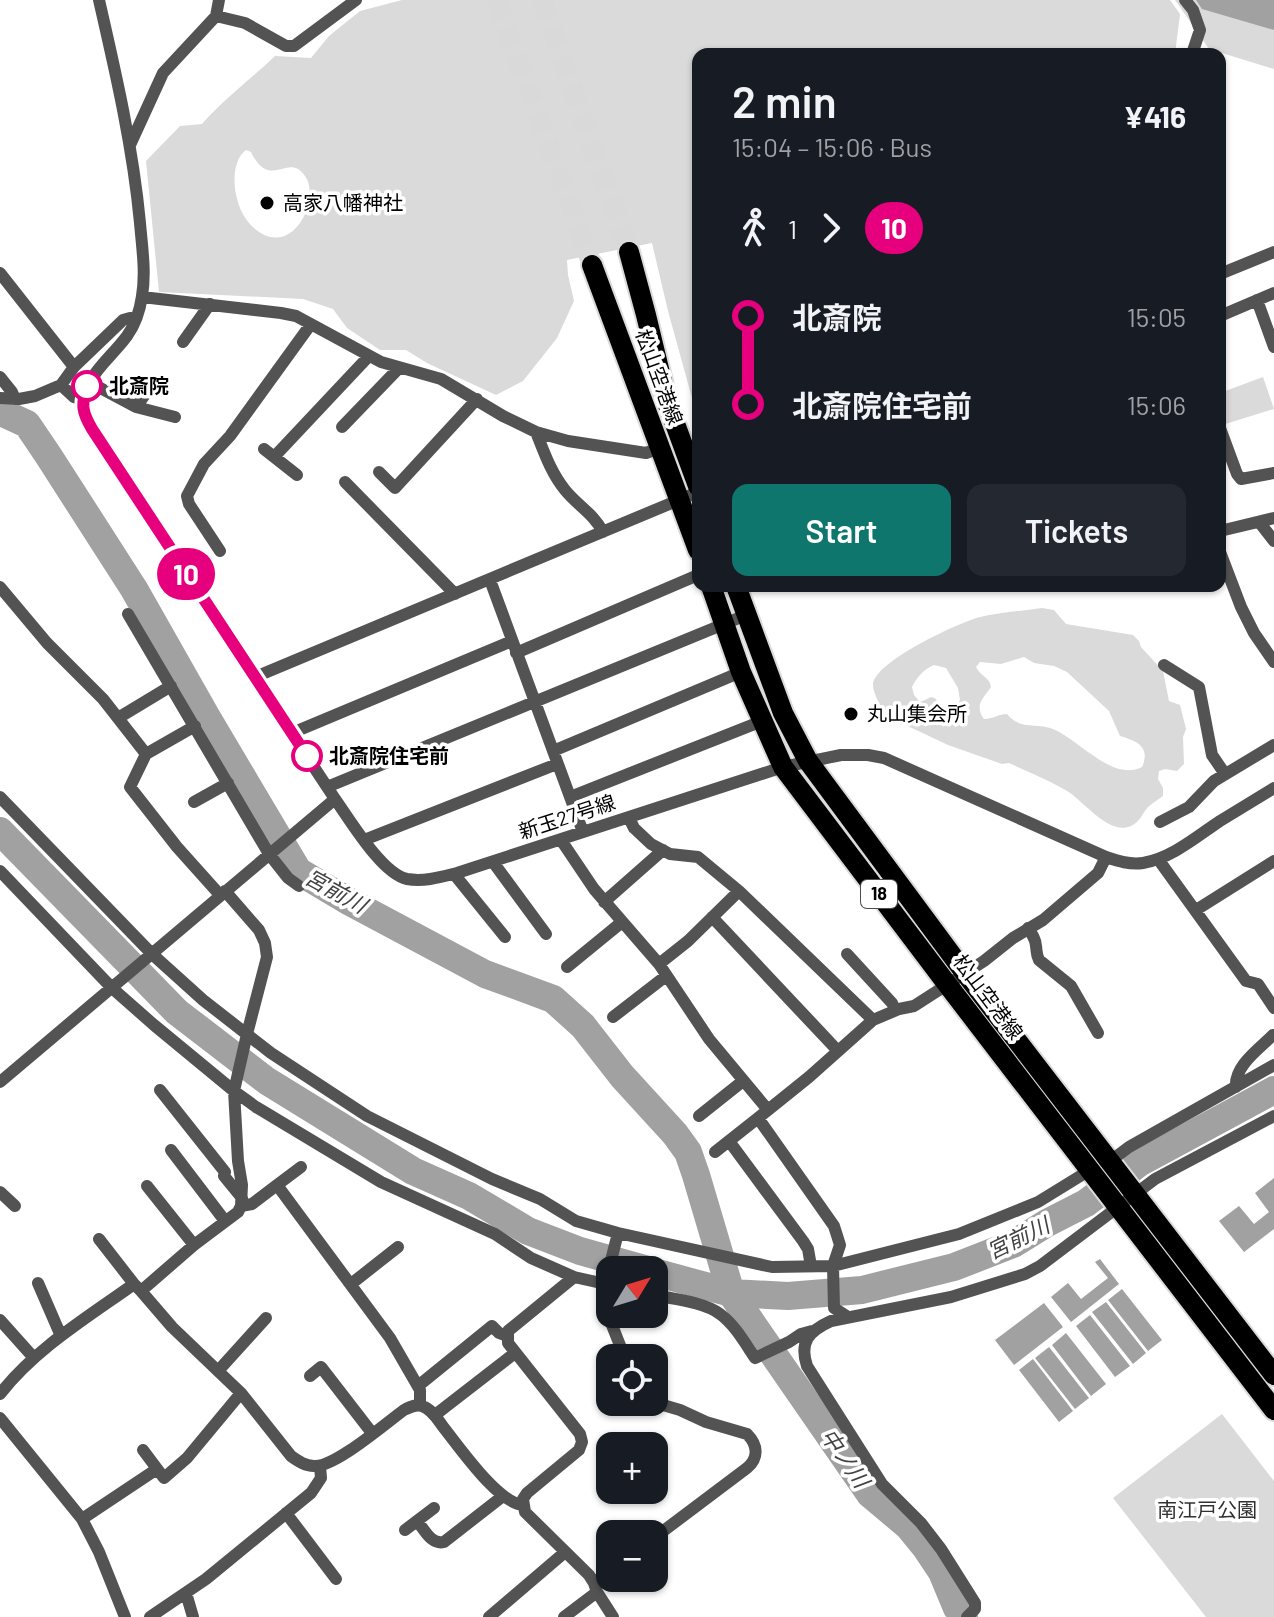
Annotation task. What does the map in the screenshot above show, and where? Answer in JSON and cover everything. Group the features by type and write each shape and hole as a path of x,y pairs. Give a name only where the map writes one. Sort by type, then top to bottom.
{"main road":[{"name":"松山空港線","path":"629,252 667,402 692,470"},
{"name":"松山空港線","path":"592,265 660,448 689,496"},
{"name":"松山空港線","path":"713,592 741,672 783,767 956,979 1124,1197 1274,1375"},
{"name":"松山空港線","path":"738,592 783,713 808,761 956,979"},
{"name":"松山空港線","path":"1124,1197 1274,1410"}],"street":[{"path":"61,385 74,397 83,400 89,382 126,338 136,319 142,297 143,256 137,189 99,0"},
{"path":"130,145 163,73 216,16 219,0"},
{"path":"331,17 339,0"},
{"path":"216,16 254,27 286,46 294,46 356,0"},
{"path":"1185,0 1193,10 1200,30 1194,48"},
{"path":"1226,272 1274,252"},
{"path":"0,273 74,367"},
{"path":"1226,313 1274,293"},
{"path":"142,297 296,316 369,356 441,379 536,432 568,441 646,453 660,448"},
{"path":"1257,300 1274,347"},
{"path":"183,342 210,304"},
{"path":"0,398 35,396 61,385 74,367 123,320 136,319"},
{"path":"220,551 189,504 187,496 204,464 230,436 311,324"},
{"path":"297,475 269,453 369,356"},
{"path":"342,427 399,368"},
{"path":"0,377 15,399"},
{"path":"89,382 136,407 175,417"},
{"path":"136,407 154,382"},
{"path":"379,472 395,488 477,399"},
{"name":"新玉27号線","path":"83,400 83,413 92,429 335,799 390,871 403,879 420,880 454,874 783,767 841,755 884,758 1106,857 1127,863 1158,859 1173,852 1274,788"},
{"path":"536,432 557,478 572,498 598,522 603,532"},
{"path":"1226,444 1241,479 1274,473"},
{"path":"345,482 455,594"},
{"path":"255,677 689,496"},
{"path":"1226,530 1274,518"},
{"path":"1260,523 1274,541"},
{"path":"1226,568 1254,633 1274,662"},
{"path":"292,733 692,577"},
{"path":"490,580 583,832"},
{"path":"0,587 47,643 103,699 146,754"},
{"path":"128,614 271,852 288,878 299,886"},
{"path":"327,787 746,615"},
{"path":"1164,665 1199,687 1212,755 1225,774"},
{"path":"364,840 555,758 741,672"},
{"path":"117,717 171,686"},
{"path":"570,797 762,721"},
{"path":"0,1394 34,1358 61,1336 137,1288 238,1212 242,1202 234,1088 267,963 267,950 259,930 177,847 130,787 146,754 195,726"},
{"path":"1160,822 1189,807 1207,787 1274,745"},
{"path":"194,802 228,783"},
{"path":"0,797 150,956 246,1038 367,1116 492,1179 540,1199 576,1221 617,1237 772,1267 833,1266 932,1243 1038,1202 1274,1065"},
{"path":"0,1082 335,799"},
{"path":"629,818 642,837 670,854 698,857 739,891 873,1020"},
{"path":"561,840 604,902 663,970 709,1039 743,1081 834,1226 840,1245 833,1266 834,1308 848,1317"},
{"path":"604,902 663,850"},
{"path":"715,1152 873,1020 914,1006 1043,920 1098,873 1106,857"},
{"path":"1158,859 1246,981 1258,984 1274,1008"},
{"path":"1196,910 1274,861"},
{"path":"493,862 546,934"},
{"path":"0,871 154,1025 276,1120 381,1182 495,1234 531,1258 574,1277 596,1280"},
{"path":"454,874 505,937"},
{"path":"613,1017 739,891"},
{"path":"712,917 838,1051"},
{"path":"567,967 622,922"},
{"path":"1028,928 1034,938 1039,960 1071,986 1098,1033"},
{"path":"847,954 895,1010"},
{"path":"1236,1087 1235,1080 1241,1067 1274,1035"},
{"path":"699,1116 743,1081"},
{"path":"160,1090 225,1172 224,1176 242,1202 252,1204 301,1167"},
{"path":"668,1298 706,1306 720,1314 737,1330 755,1358 831,1321 951,1297 1025,1274 1040,1266 1124,1197 1274,1116"},
{"path":"729,1141 803,1241 811,1266"},
{"path":"171,1150 225,1221"},
{"path":"277,1185 390,1338 420,1390 420,1405"},
{"path":"147,1186 194,1245"},
{"path":"0,1192 15,1206"},
{"path":"613,1256 617,1237"},
{"path":"99,1239 172,1327 241,1393 291,1456 302,1463 320,1466 332,1462 404,1410 420,1405 435,1415 470,1461 503,1496 514,1504 523,1505"},
{"path":"351,1284 398,1247"},
{"path":"564,1617 596,1588 589,1575 530,1518 523,1499 579,1450 582,1442 580,1434 515,1353 507,1336 513,1325 574,1277"},
{"path":"38,1283 61,1336"},
{"path":"218,1371 266,1318"},
{"path":"0,1320 34,1358"},
{"path":"418,1386 492,1326 507,1336"},
{"path":"812,1331 804,1351 809,1371 882,1484 921,1523 941,1549 975,1603 974,1614"},
{"path":"435,1415 515,1353"},
{"path":"310,1376 321,1367 372,1433"},
{"path":"143,1450 164,1478 187,1458 241,1393"},
{"path":"668,1406 747,1434 756,1447 754,1463 668,1527"},
{"path":"0,1418 82,1519 125,1617"},
{"path":"150,1617 186,1593 311,1493 321,1478 320,1466"},
{"path":"82,1519 157,1469"},
{"path":"417,1521 433,1541 444,1542 503,1496"},
{"path":"405,1530 434,1508"},
{"path":"286,1513 336,1579"},
{"path":"489,1617 564,1553"},
{"path":"598,1592 613,1617"},
{"path":"186,1593 193,1617"}],"green space":[{"path":"402,0 1170,0 1180,14 1176,48 692,48 692,398 652,243 567,260 574,301 557,338 523,381 496,395 406,350 380,350 347,328 333,309 303,299 159,292 146,161 180,126 202,124 275,56 311,58 329,36 360,11","holes":["246,150 258,163 272,171 292,167 299,169 309,184 306,212 295,229 281,237 257,231 244,216 236,197 235,175 240,156"]},
{"path":"1175,0 1274,0 1274,69 1226,54 1226,48 1208,48"},
{"path":"1263,377 1274,409 1226,424 1226,391"},
{"path":"1042,608 1054,610 1066,624 1133,635 1163,671 1169,701 1180,705 1186,729 1183,737 1184,764 1177,771 1159,771 1163,796 1131,826 1114,826 1053,783 1009,763 1002,764 948,745 895,720 888,711 881,709 873,685 887,665 902,655 970,620","holes":["1024,657 1067,672 1109,711 1120,736 1141,746 1145,754 1142,767 1119,769 1096,758 1053,729 1018,723 1007,714 984,719 980,706 991,687 976,667 980,662 1001,664","934,665 946,668 958,688 960,700 953,711 944,712 935,698 919,701 914,695 912,687 916,680"]},
{"name":"南江戸公園","path":"1222,1414 1274,1481 1274,1617 1206,1617 1113,1498"}],"shaded area":[{"path":"1196,0 1274,0 1274,30 1202,9"},
{"path":"1274,1178 1274,1229 1244,1252 1219,1221 1239,1206 1254,1224 1269,1212 1255,1193"},
{"path":"1100,1259 1119,1284 1071,1322 1051,1297 1068,1283 1081,1299 1108,1278 1095,1262"},
{"path":"1122,1289 1162,1340 1148,1351 1108,1300"},
{"path":"1106,1302 1146,1353 1133,1364 1092,1312"},
{"path":"1044,1303 1063,1327 1014,1365 995,1340"},
{"path":"1090,1315 1130,1366 1115,1377 1076,1326"},
{"path":"1066,1333 1106,1384 1091,1396 1052,1345"},
{"path":"1049,1347 1089,1398 1075,1409 1035,1358"},
{"path":"1033,1359 1073,1411 1059,1422 1019,1370"}],"waterway":[{"name":"宮前川","path":"0,413 27,424 48,455 134,589 298,871 485,974 553,999 583,1026 622,1076 675,1134 688,1152 731,1293 870,1494 908,1526 926,1548 942,1572 964,1617"},
{"name":"宮前川","path":"0,831 177,1012 267,1081 413,1171 469,1196 528,1231 598,1256"},
{"name":"宮前川","path":"668,1276 731,1293 788,1296 862,1290 954,1267 1013,1244 1086,1203 1139,1163 1274,1090"}],"tunnel":[{"path":"496,0 592,265"},
{"path":"542,0 629,252"}],"bus line":[{"name":"10","path":"87,386 83,413 92,429 307,756"}],"place":[{"name":"高家八幡神社","path":"267,203"},
{"name":"北斎院","path":"87,386"},
{"name":"丸山集会所","path":"851,714"},
{"name":"北斎院住宅前","path":"307,756"}],"water label":[{"name":"中ノ川","path":"845,1458"}]}
